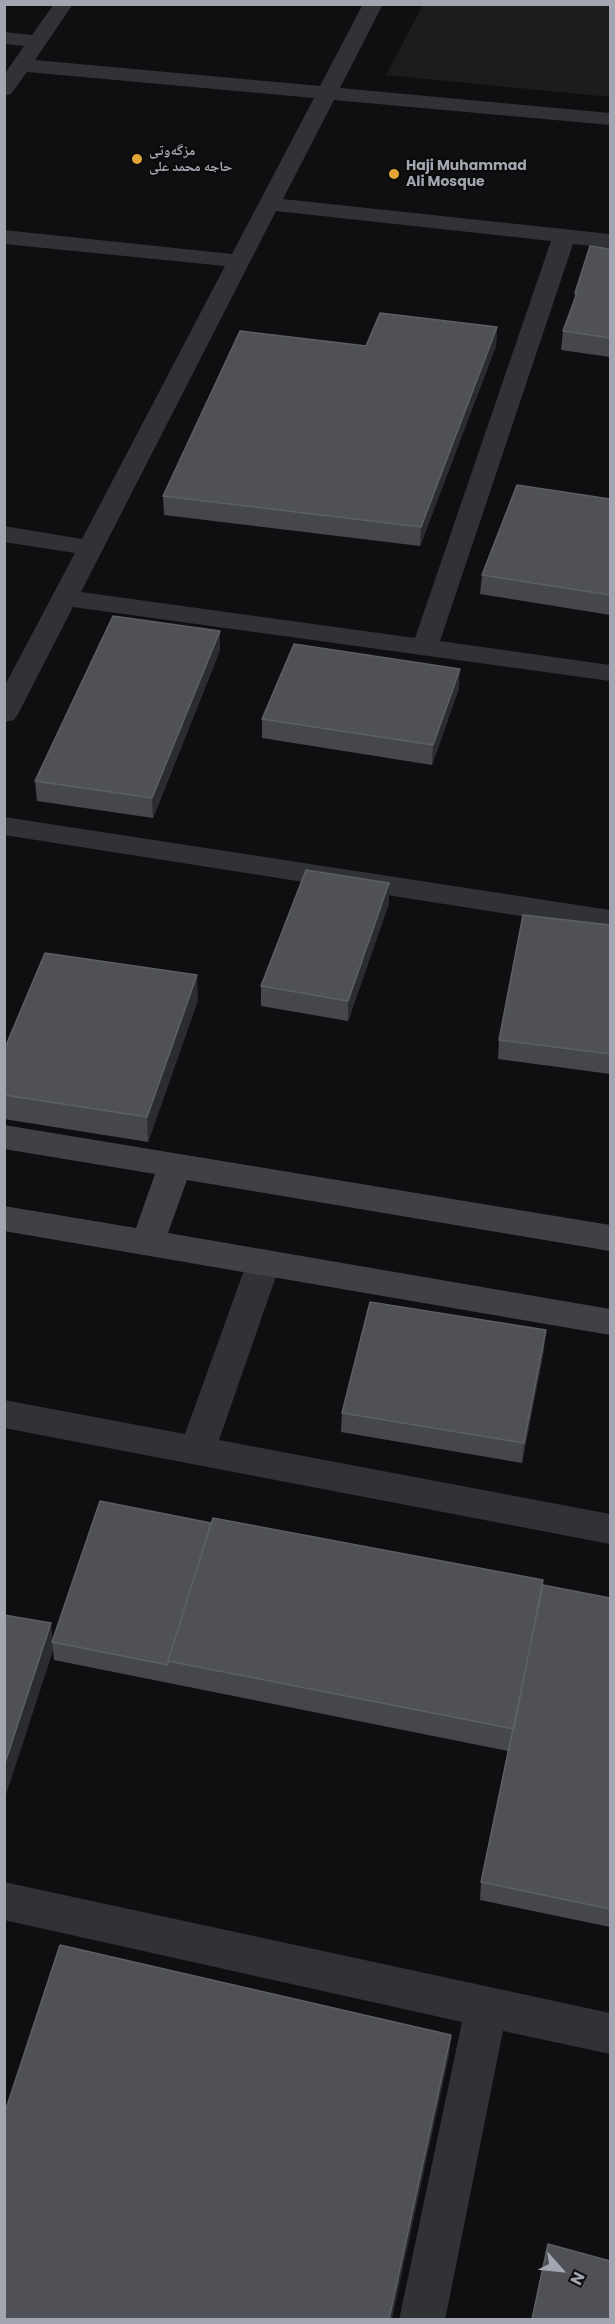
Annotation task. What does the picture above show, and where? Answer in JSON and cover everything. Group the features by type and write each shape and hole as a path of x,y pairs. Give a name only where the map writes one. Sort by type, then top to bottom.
{"street":[{"path":"4,90 64,4"},
{"path":"4,714 373,4"},
{"path":"4,38 37,42"},
{"path":"20,65 610,118"},
{"path":"269,204 610,241"},
{"path":"424,647 564,236"},
{"path":"4,237 239,261"},
{"path":"4,534 91,548"},
{"path":"65,598 610,673"},
{"path":"4,826 610,920"},
{"path":"4,1137 610,1238"},
{"path":"148,1243 175,1165"},
{"path":"4,1218 610,1322"},
{"path":"197,1451 264,1262"},
{"path":"4,1414 610,1529"},
{"path":"4,1901 610,2034"},
{"path":"422,2319 487,2006"}],"shaded area":[{"path":"423,5 610,5 610,97 386,75"}],"building":[{"path":"590,246 610,249 610,338 563,331 577,293 575,293"},
{"path":"380,313 497,327 421,527 163,496 240,331 366,346"},
{"path":"517,485 610,499 610,595 482,575"},
{"path":"113,616 220,631 152,798 35,781"},
{"path":"294,644 460,669 433,745 262,719"},
{"path":"306,870 389,883 348,1001 261,986"},
{"path":"523,915 610,925 610,1054 499,1040"},
{"path":"45,953 197,975 147,1117 4,1095 4,1050"},
{"path":"370,1302 546,1330 524,1443 342,1413"},
{"path":"100,1501 211,1523 168,1665 52,1642"},
{"path":"213,1518 543,1580 514,1729 168,1661"},
{"path":"543,1585 610,1598 610,1909 481,1882"},
{"path":"4,1615 51,1623 4,1766"},
{"path":"60,1945 451,2035 389,2319 4,2319 4,2115"},
{"path":"548,2244 610,2261 610,2319 532,2319"}],"place":[{"name":"مزگه‌وتی حاجه‌ محمد علی","path":"137,159"},
{"name":"Haji Muhammad Ali Mosque","path":"394,174"}]}
